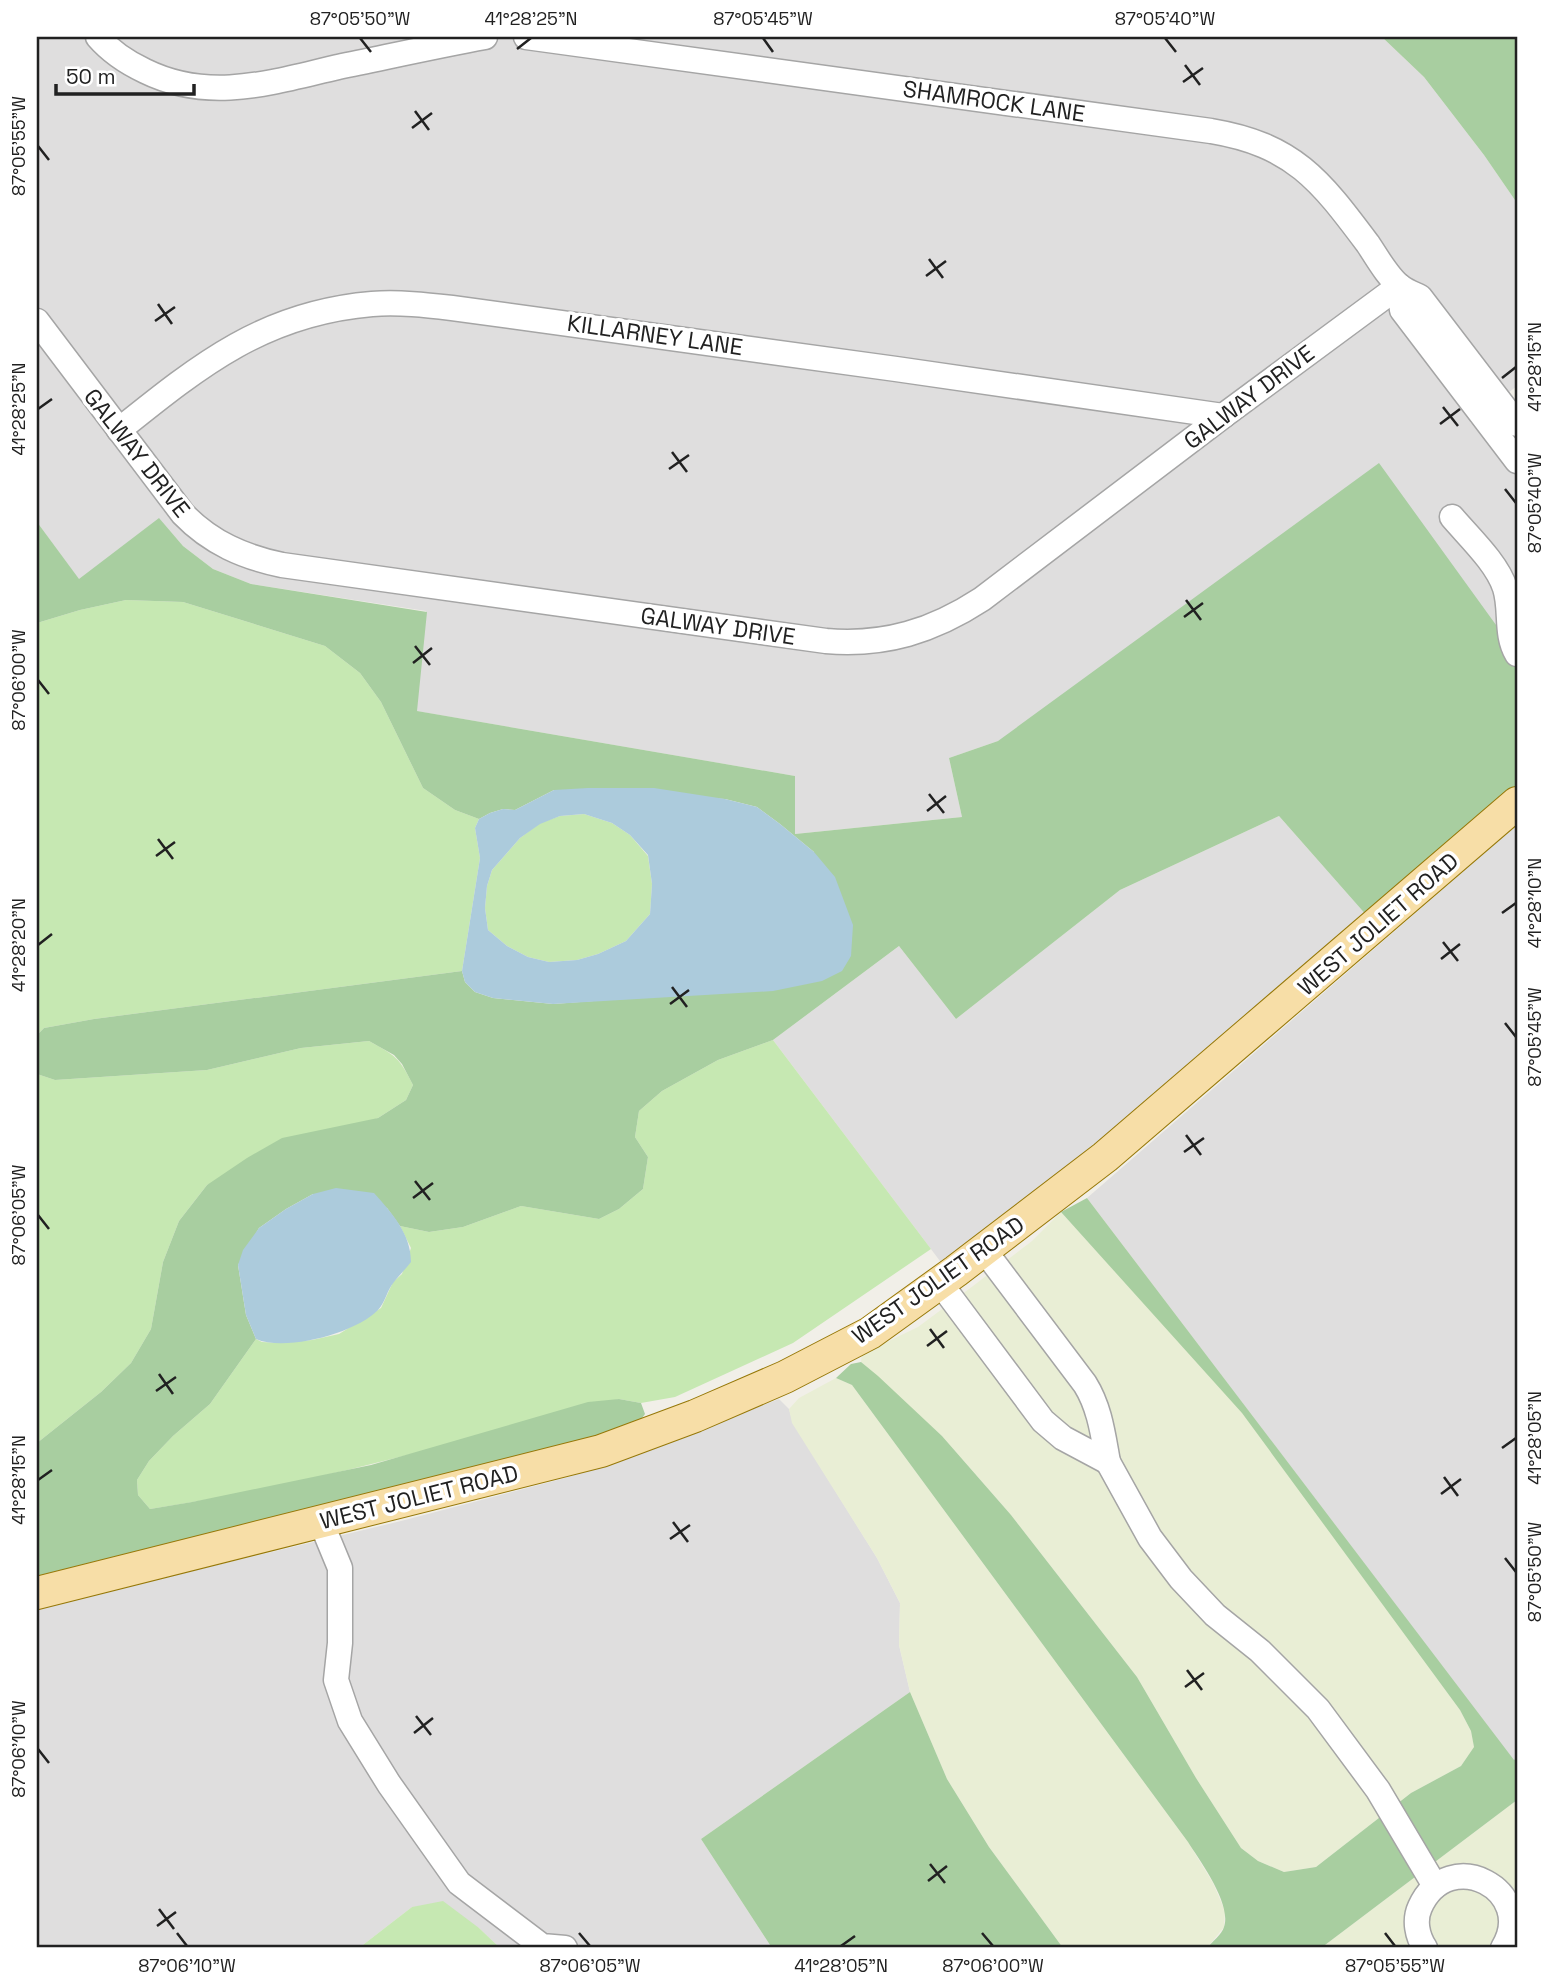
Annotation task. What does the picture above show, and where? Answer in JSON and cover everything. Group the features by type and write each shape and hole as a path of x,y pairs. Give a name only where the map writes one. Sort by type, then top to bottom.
{"main road":[{"name":"WEST JOLIET ROAD","path":"37,1593 601,1451 695,1416 785,1377 870,1333 1105,1157 1517,803"}],"street":[{"path":"98,37 132,65 151,74 189,87 219,89 249,86 485,37"},
{"name":"SHAMROCK LANE","path":"526,37 1211,131 1269,146 1287,156 1317,181 1399,286 1402,310 1517,424"},
{"name":"GALWAY DRIVE","path":"37,321 183,514 194,526 234,551 265,562 826,641 862,643 897,637 930,627 982,600 1399,286"},
{"name":"KILLARNEY LANE","path":"119,430 220,354 266,330 327,310 401,303 520,317 1223,416"},
{"name":"SHAMROCK LANE","path":"1464,372 1517,461"},
{"path":"1452,517 1500,576 1506,590 1513,646 1517,654"},
{"path":"984,1250 1095,1401 1108,1462 1150,1538 1181,1579 1215,1615 1260,1651 1318,1710 1378,1790 1435,1886"},
{"path":"940,1283 1043,1421 1063,1438 1108,1462"},
{"path":"321,1521 340,1568 340,1643 336,1680 350,1721 389,1784 459,1882 542,1946 565,1948"},
{"path":"1425,1948 1417,1928 1418,1912 1424,1897 1435,1886 1449,1878 1464,1876 1479,1878 1493,1885 1513,1909 1508,1940 1503,1948"}],"shaded area":[{"path":"37,37 1382,37 1424,77 1517,203 1517,386 1470,422 1517,477 1517,654 998,741 949,758 962,817 795,834 795,776 416,711 426,611 251,584 213,569 183,546 159,519 79,580 37,522"},
{"path":"1279,816 1368,917 1100,1142 943,1265 773,1040 899,946 956,1019 1120,890"},
{"path":"1517,825 1517,1758 1514,1761 1087,1198"},
{"path":"779,1399 789,1409 793,1423 877,1558 900,1603 899,1645 910,1692 701,1839 772,1948 500,1948 479,1928 412,1907 359,1948 37,1948 37,1608 401,1521 569,1477"}],"green space":[{"path":"1382,37 1517,37 1517,203 1424,77"},
{"path":"1379,463 1517,654 1517,785 1368,917 1279,816 1120,890 956,1019 899,946 773,1040 718,1060 662,1091 639,1111 635,1137 648,1157 643,1189 619,1209 599,1219 521,1206 463,1227 429,1232 400,1226 387,1208 313,1194 259,1228 238,1265 246,1315 256,1339 210,1404 173,1436 149,1461 137,1480 138,1495 150,1509 371,1465 588,1402 619,1399 641,1403 645,1414 640,1421 588,1438 37,1576 37,1443 101,1392 131,1363 151,1329 163,1262 179,1221 207,1185 247,1158 282,1138 378,1118 406,1100 413,1085 394,1055 369,1041 301,1048 207,1070 55,1080 37,1074 37,1035 44,1028 94,1019 462,971 465,982 475,992 493,998 553,1004 648,997 814,852 757,807 725,799 554,790 515,810 503,809 479,819 455,810 423,788 381,702 360,673 325,646 183,602 126,600 37,623 37,522 79,579 159,518 183,546 213,569 251,584 427,612 417,711 795,776 795,834 962,817 949,758 998,741"},
{"path":"126,600 183,602 325,646 360,673 381,702 423,788 455,810 479,819 475,828 480,858 462,971 94,1019 44,1028 37,1035 37,623"},
{"path":"584,814 612,823 630,835 648,856 652,884 650,914 626,941 598,954 577,960 549,962 528,957 507,946 488,930 485,908 492,870 520,838 540,823 560,816"},
{"path":"773,1040 931,1249 793,1343 675,1397 641,1403 619,1399 386,1460 209,1499 150,1509 138,1495 137,1480 149,1461 210,1404 256,1339 280,1343 339,1334 381,1308 393,1282 402,1274 411,1248 400,1226 429,1232 463,1227 521,1206 599,1219 619,1209 643,1189 648,1157 635,1137 639,1111 662,1091 718,1060"},
{"path":"369,1041 391,1054 404,1068 413,1085 406,1100 378,1118 207,1185 179,1221 163,1262 151,1329 131,1363 101,1392 37,1443 37,1074 55,1080 207,1070 301,1048"},
{"path":"1087,1198 1514,1760 1517,1758 1517,1800 1321,1948 1207,1948 1223,1930 1225,1918 1214,1883 1200,1860 852,1385 836,1378 851,1364 861,1362 942,1436 1011,1515 1137,1677 1241,1848 1258,1861 1284,1872 1316,1867 1411,1793 1461,1766 1474,1747 1471,1731 1460,1710 1242,1413 1061,1212"},
{"path":"1061,1212 1242,1412 1460,1710 1471,1731 1474,1747 1461,1766 1411,1793 1316,1867 1284,1872 1258,1861 1241,1848 1137,1677 1011,1515 942,1436 861,1362 862,1354 918,1327 969,1289 1032,1241"},
{"path":"836,1378 852,1385 1188,1842 1213,1883 1225,1911 1224,1927 1207,1948 1063,1948 989,1847 947,1779 910,1692 899,1645 900,1603 877,1558 792,1423 789,1409 799,1398"},
{"path":"910,1692 947,1779 989,1847 1063,1948 772,1948 701,1839"},
{"path":"1517,1800 1517,1948 1321,1948"},
{"path":"443,1901 500,1948 359,1948 412,1907"}],"water":[{"path":"654,788 757,807 814,852 835,877 853,925 851,956 842,971 822,981 773,991 553,1004 493,998 475,992 465,982 462,971 480,858 475,828 479,819 490,813 503,809 515,810 554,790","holes":["584,814 612,823 630,835 648,855 652,884 650,914 626,941 577,960 549,962 528,957 507,946 488,930 485,908 492,870 520,838 540,824 560,816"]},
{"path":"336,1188 374,1193 394,1216 404,1233 411,1262 392,1285 378,1310 354,1326 302,1342 269,1342 256,1339 246,1315 238,1265 243,1250 259,1228 286,1209 313,1194"}]}
